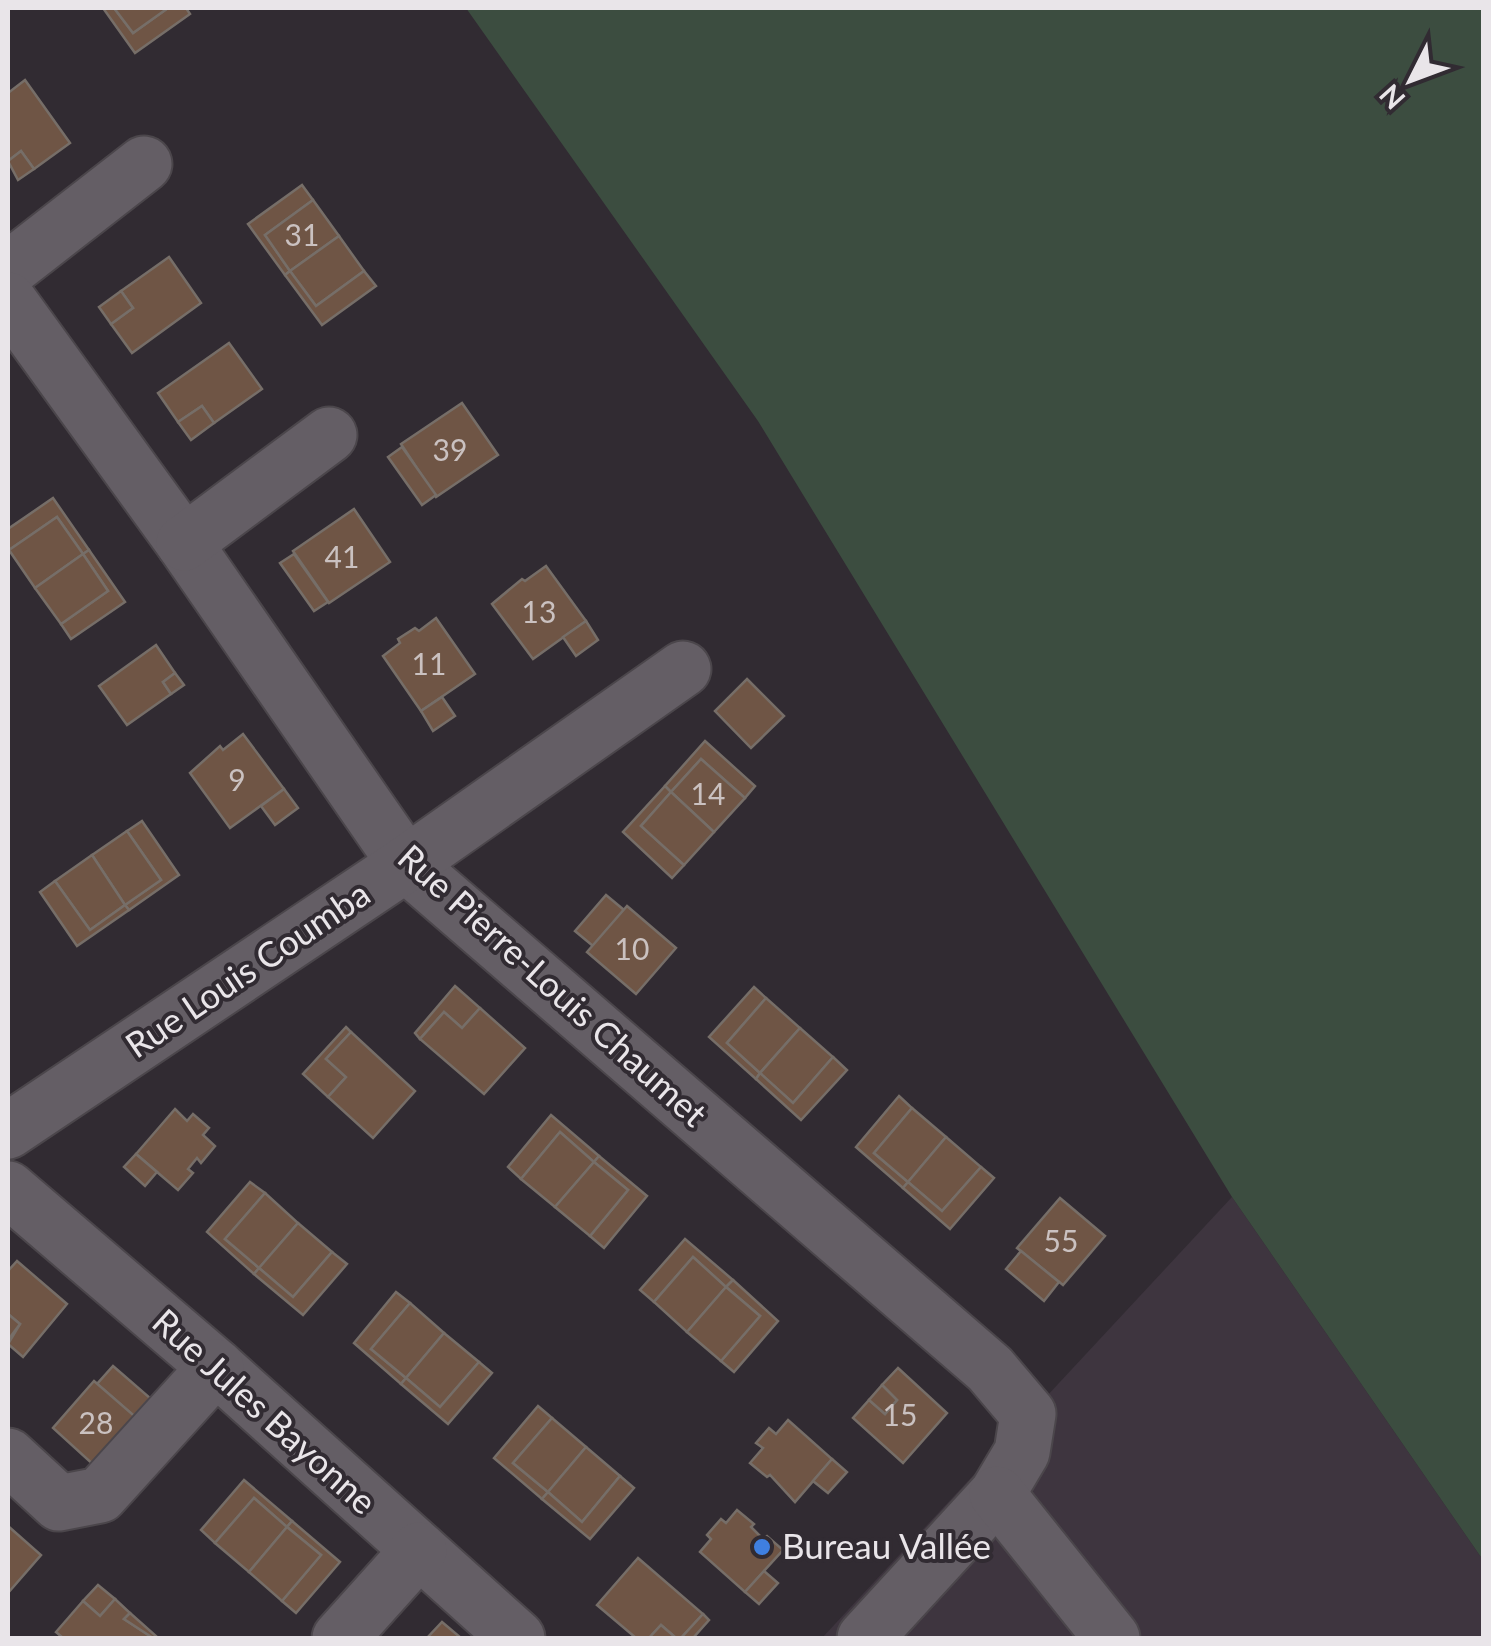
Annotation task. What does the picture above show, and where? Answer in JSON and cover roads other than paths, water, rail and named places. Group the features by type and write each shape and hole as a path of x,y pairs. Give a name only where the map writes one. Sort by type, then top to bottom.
{"street":[{"path":"8,270 144,164"},
{"name":"Rue Pierre-Louis Chaumet","path":"8,300 184,543 406,864 990,1369 1028,1414 1022,1452 997,1494"},
{"path":"184,543 328,435"},
{"name":"Rue Louis Coumba","path":"8,1131 406,864 683,669"},
{"name":"Rue Jules Bayonne","path":"8,1189 216,1367 517,1638"},
{"path":"8,1456 58,1504 100,1494 216,1367"},
{"path":"865,1638 997,1494 1088,1630"},
{"path":"340,1638 419,1550"}],"place":[{"name":"Bureau Vallée","path":"762,1547"}]}
